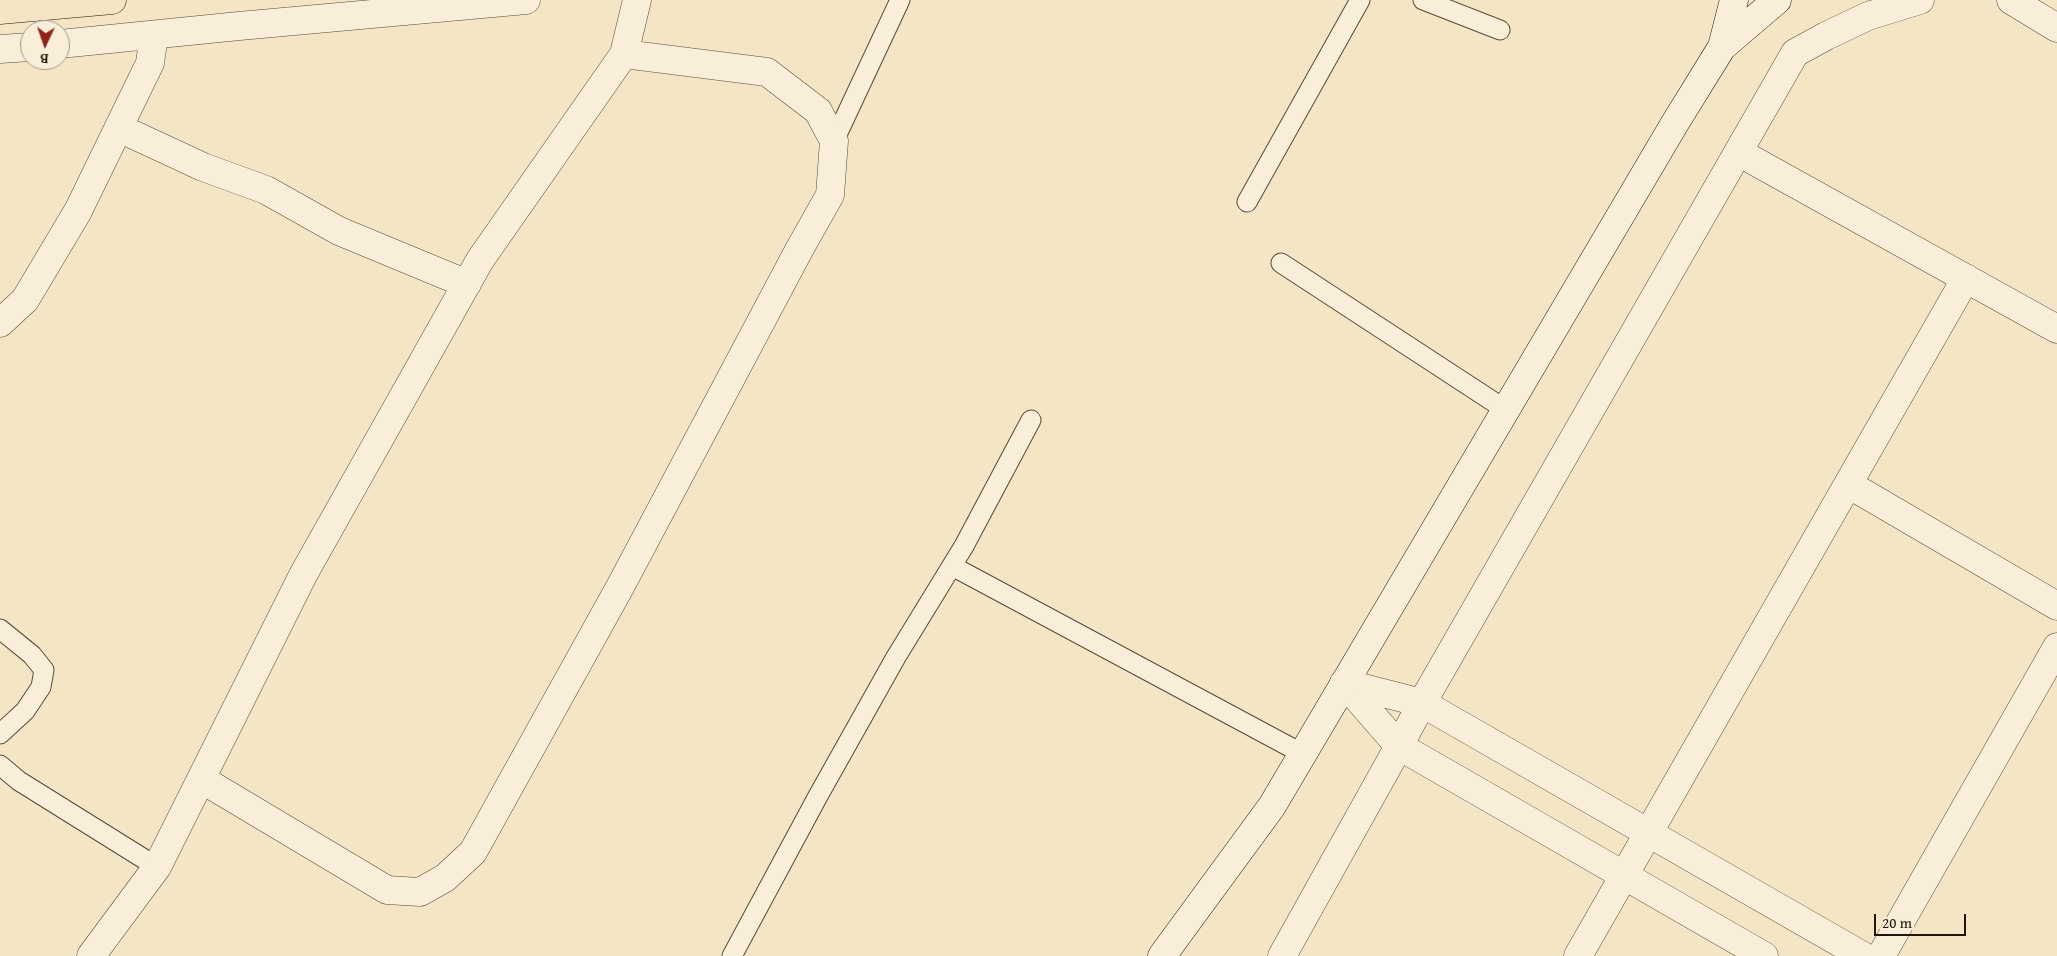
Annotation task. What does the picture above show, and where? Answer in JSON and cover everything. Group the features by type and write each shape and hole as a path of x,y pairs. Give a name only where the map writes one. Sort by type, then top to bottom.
{"highway":[{"path":"0,10 112,0"}],"street":[{"path":"70,43 526,0"},
{"path":"91,956 157,868 303,575 480,260 624,54 637,0"},
{"path":"1162,956 1272,806 1722,47 1734,0"},
{"path":"1722,47 1777,0"},
{"path":"1282,956 1400,746 1422,703 1740,153 1795,54 1826,36 1868,16 1920,0"},
{"path":"2011,0 2057,28"},
{"path":"0,323 25,300 78,211 150,63 154,35"},
{"path":"0,49 20,48"},
{"path":"201,778 387,890 420,892 445,878 473,852 616,595 830,195 834,141 818,112 767,72 624,54"},
{"path":"119,128 203,167 266,190 339,231 467,284"},
{"path":"1740,153 2057,329"},
{"path":"1578,956 1966,278"},
{"path":"1848,484 2057,606"},
{"path":"1881,956 2057,648"},
{"path":"1344,683 1422,703 1863,956"},
{"path":"1344,683 1400,746 1764,956"}],"lane":[{"path":"834,141 900,0"},
{"path":"1248,202 1360,0"},
{"path":"1423,0 1500,30"},
{"path":"1281,263 1506,410"},
{"path":"732,956 818,796 896,657 952,566 1031,420"},
{"path":"952,566 1303,754"},
{"path":"0,629 32,655 44,670 41,687 25,711 0,734"},
{"path":"0,764 19,781 157,868"}]}
